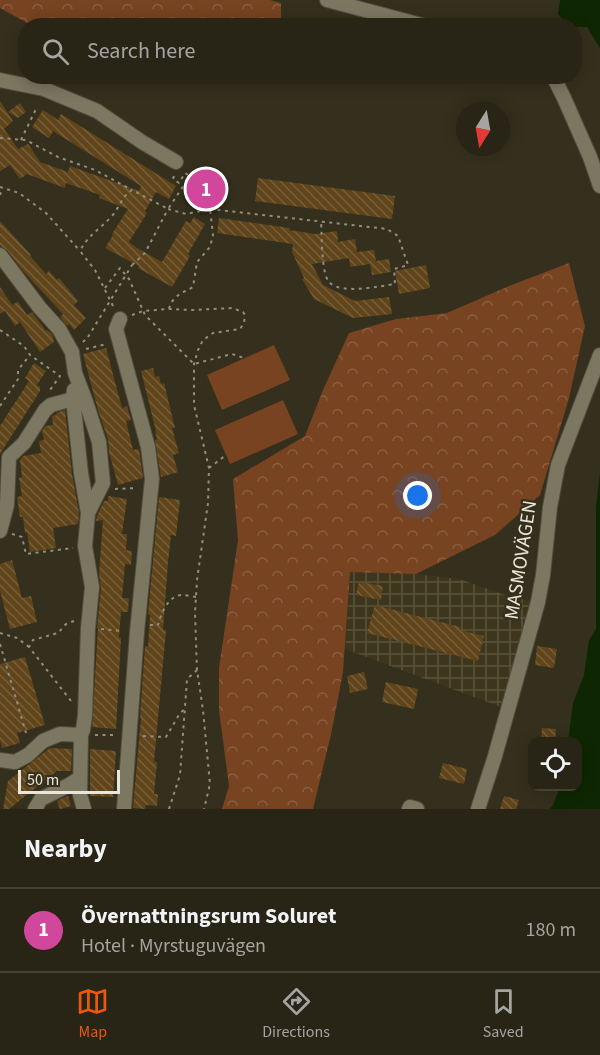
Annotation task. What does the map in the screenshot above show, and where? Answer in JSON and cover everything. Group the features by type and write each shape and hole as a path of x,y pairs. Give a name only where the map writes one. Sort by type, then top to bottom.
{"street":[{"path":"327,0 395,18"},
{"path":"0,80 18,84"},
{"path":"20,84 44,89 97,111 176,162"},
{"path":"557,84 590,157 600,186"},
{"path":"0,255 59,329 72,352 75,373 73,399 87,513 85,546 92,587 88,628 86,708 81,735 80,795 84,809"},
{"path":"120,319 116,329 148,447 152,479 143,628 129,735 124,809"},
{"name":"MASMOVÄGEN","path":"478,809 538,602 550,507 558,465 600,355"},
{"path":"75,373 99,442 103,483 87,513"},
{"path":"0,531 7,505 9,457 24,443 45,410 51,405 73,399"},
{"path":"0,760 15,762 28,755 43,741 60,734 81,735"},
{"path":"35,809 41,799 80,778"},
{"path":"409,809 410,807 417,809"}],"path":[{"path":"21,140 37,107"},
{"path":"0,138 26,140 58,157 95,170 168,209 186,214 210,209 321,221 387,229 398,236 408,265 394,269 395,284 362,289 339,288 329,282 324,271 321,221"},
{"path":"88,336 132,265 145,253 168,209 190,176"},
{"path":"0,195 1,188 19,193 46,213 95,270 120,319 143,311 169,309 232,308 245,315 240,329 213,333 203,340 194,364 194,405 209,468 208,503 195,613 197,670 210,784 204,809"},
{"path":"80,251 86,240 113,215 132,190"},
{"path":"169,309 176,297 193,287 197,262 210,247 213,235 210,209"},
{"path":"105,288 120,268 129,279 145,315 194,364"},
{"path":"0,330 24,346 30,356 60,376 46,392 51,405"},
{"path":"72,352 119,341"},
{"path":"194,364 232,354 244,358"},
{"path":"0,406 18,380 18,370 30,356"},
{"path":"209,468 226,455"},
{"path":"114,489 151,487"},
{"path":"22,537 26,554 67,549"},
{"path":"29,647 33,640 58,633 66,624 77,620 88,628 143,628 158,625 160,615 169,601 179,595 196,597"},
{"path":"0,633 17,638 29,647 75,706 86,708"},
{"path":"0,644 26,733"},
{"path":"169,809 180,775 187,679 197,670"},
{"path":"157,737 166,737 184,709"},
{"path":"81,735 129,735"}],"shaded area":[{"path":"560,0 600,0 600,48 587,27 582,27 582,18 561,18 558,14"},
{"path":"600,472 600,809 550,809 558,791 582,791 582,737 569,737 573,703 584,675 589,640 596,629 596,507"},
{"path":"350,572 416,574 459,579 511,597 530,601 501,707 345,649"}],"green space":[{"path":"0,0 270,0 281,3 281,18 18,18 0,8"},
{"path":"569,263 585,326 569,398 540,495 495,535 416,574 350,572 343,672 313,809 222,809 229,786 219,710 219,668 238,540 233,479 305,436 349,333 396,319 447,313"},
{"path":"274,345 290,380 222,410 207,375"},
{"path":"283,400 298,434 230,464 215,430"}],"building":[{"path":"0,101 13,121 4,129 18,149 28,144 40,162 68,172 70,166 139,191 141,186 53,131 49,138 32,127 43,110 58,120 61,114 176,186 169,199 156,192 145,211 147,213 129,242 162,262 186,221 190,223 194,217 205,224 172,287 105,248 128,209 99,198 100,195 66,183 65,188 27,174 20,179 10,165 0,171"},
{"path":"20,103 26,112 18,118 8,112"},
{"path":"202,172 217,181 206,200 199,196 197,199 184,191 194,174 199,177"},
{"path":"258,178 395,196 392,219 255,201"},
{"path":"219,218 290,228 289,230 315,234 337,231 338,242 355,239 357,252 374,250 376,261 389,259 391,272 372,275 370,264 350,267 349,258 312,264 323,285 355,301 389,297 392,314 353,318 314,299 302,279 304,278 292,252 293,244 217,233"},
{"path":"0,221 46,274 49,271 57,280 59,278 78,301 74,305 86,318 74,330 69,324 67,326 60,317 63,314 7,250 0,246"},
{"path":"426,265 430,288 399,294 395,271"},
{"path":"0,287 12,305 18,302 27,315 32,312 46,331 52,334 54,342 40,352 20,322 15,326 5,311 0,314"},
{"path":"106,348 122,408 127,406 131,420 126,421 133,450 139,449 143,478 118,485 108,439 83,354"},
{"path":"34,363 46,371 37,385 40,391 0,454 0,426 29,381 25,378"},
{"path":"153,368 155,377 159,376 161,384 164,383 179,453 173,455 178,472 161,477 155,440 157,439 156,431 141,371"},
{"path":"65,410 79,513 78,524 53,528 56,548 30,552 17,497 22,496 19,478 22,477 20,460 23,456 41,453 39,441 44,440 42,431 45,426 53,425 52,416"},
{"path":"108,496 127,499 122,534 127,534 126,550 132,551 131,565 125,564 122,598 129,598 128,612 121,612 116,729 92,727 103,520 96,521 104,501 108,501"},
{"path":"159,497 180,500 176,536 171,535 168,562 163,630 166,630 154,762 157,762 154,794 158,794 157,806 146,805 145,809 133,808"},
{"path":"12,560 22,598 31,596 37,622 10,629 0,591 0,564"},
{"path":"359,582 383,586 381,600 356,595"},
{"path":"375,605 460,627 459,630 484,636 478,661 367,633"},
{"path":"537,646 557,649 554,668 535,665"},
{"path":"25,657 45,725 17,733 20,743 2,748 0,740 0,664"},
{"path":"364,672 368,689 350,693 347,676"},
{"path":"386,682 418,689 414,709 382,702"},
{"path":"542,728 556,729 555,737 541,737"},
{"path":"50,748 72,749 71,771 57,771 9,809 3,809 8,781"},
{"path":"90,749 116,751 113,797 90,796"},
{"path":"443,763 467,769 464,784 439,778"},
{"path":"68,796 71,806 60,809 57,801"},
{"path":"504,796 519,800 516,809 500,809"}],"place":[{"name":"Övernattningsrum Soluret","path":"206,189"}]}
